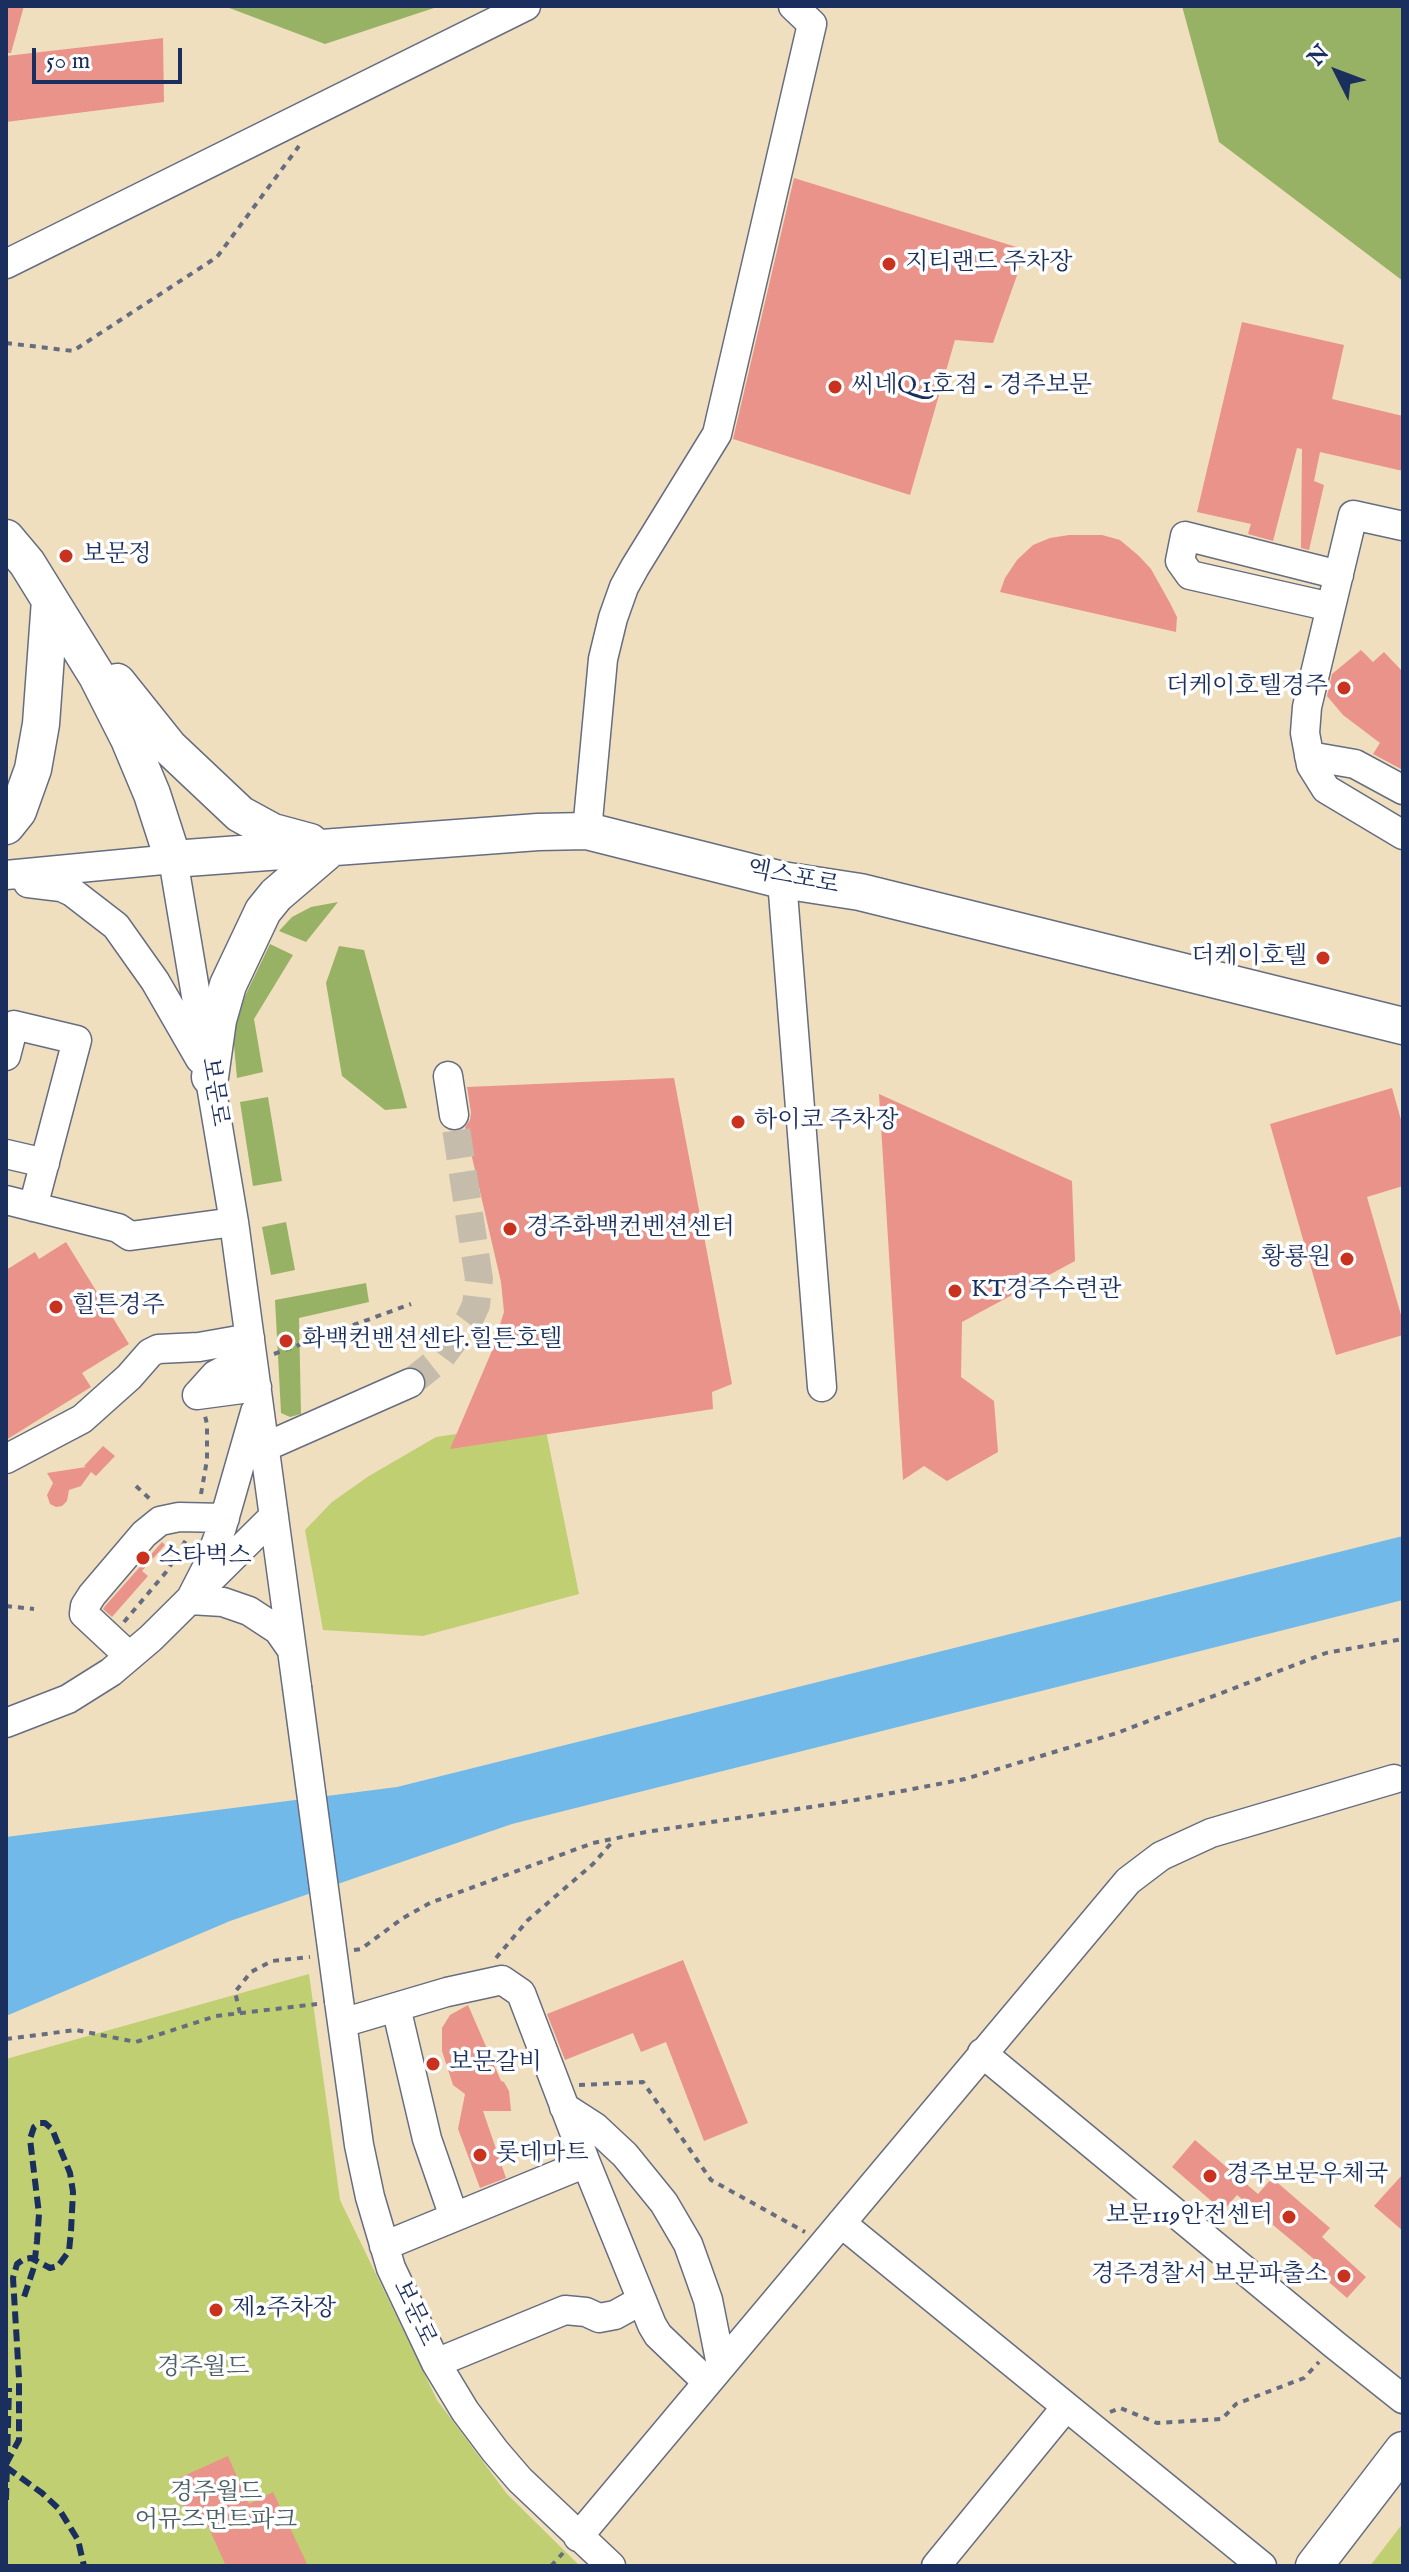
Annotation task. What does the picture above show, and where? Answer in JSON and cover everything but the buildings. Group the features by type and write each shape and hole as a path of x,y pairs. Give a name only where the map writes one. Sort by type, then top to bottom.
{"main road":[{"name":"보문로","path":"6,538 27,563 97,676 152,794 173,859"},
{"path":"6,826 18,811 33,769 41,724 50,600"},
{"path":"50,600 169,747 216,793 240,814 273,832 331,848"},
{"name":"엑스포로","path":"173,859 587,831 782,880 860,892 1403,1026"},
{"path":"210,1077 218,1020 228,985 263,911 276,895 331,848"},
{"path":"1314,2566 1403,2450"}],"street":[{"path":"6,264 526,6"},
{"path":"587,831 603,659 613,618 635,567 717,434 812,24 793,6"},
{"path":"1403,526 1353,515 1307,707 1305,733 1311,765 1326,789 1403,835"},
{"path":"1331,607 1190,575 1180,561 1185,536 1339,575"},
{"path":"1309,756 1355,764 1403,790"},
{"path":"6,875 173,859"},
{"name":"보문로","path":"173,859 233,1214 359,2145 370,2197 391,2268 436,2363 465,2411 520,2480 611,2566"},
{"path":"782,880 822,1387"},
{"path":"6,882 61,887 91,905 116,926 155,981 210,1077"},
{"path":"6,1056 14,1025 77,1040 45,1163 13,1203 118,1228 132,1219 233,1214"},
{"path":"448,1076 454,1115"},
{"path":"6,1154 45,1163"},
{"path":"6,1459 82,1419 129,1377 150,1353 158,1349 199,1347 254,1372 225,1518 207,1567 190,1600"},
{"path":"265,1447 410,1383"},
{"path":"6,1723 68,1699 111,1672 190,1600 274,1516"},
{"path":"129,1656 84,1614 92,1595 157,1523 179,1517 225,1518"},
{"path":"190,1600 223,1602 249,1611 278,1630 292,1650"},
{"path":"578,2537 1128,1881 1161,1856 1211,1833 1394,1779"},
{"path":"341,2012 396,2007 502,1980 521,1993 586,2163 658,2335 714,2374"},
{"path":"396,2007 427,2139 454,2217"},
{"path":"982,2053 1403,2399"},
{"path":"564,2107 595,2127 625,2155 664,2203 688,2244 708,2300 714,2374"},
{"path":"384,2246 586,2163"},
{"path":"841,2223 1262,2566"},
{"path":"436,2363 565,2310 586,2312 599,2318 615,2315 642,2300"},
{"path":"936,2566 1066,2407"}],"path":[{"path":"6,343 73,351 217,257 302,142"},
{"path":"254,1372 411,1304"},
{"path":"136,1486 153,1502"},
{"path":"6,1606 34,1609"},
{"path":"346,1952 361,1949 403,1918 430,1903 593,1843 965,1779 1117,1733 1326,1653 1403,1639"},
{"path":"486,1984 492,1963 502,1948 528,1920 593,1864 616,1838"},
{"path":"240,2013 235,1992 251,1972 272,1961 316,1956"},
{"path":"6,2039 76,2030 136,2042 216,2016 341,2012"}],"green space":[{"path":"224,6 440,6 325,44"},
{"path":"1182,6 1403,6 1403,281 1219,142"},
{"path":"338,902 306,942 279,931 292,917 311,907"},
{"path":"270,944 293,955 254,1019 263,1072 237,1078 232,1023"},
{"path":"339,946 364,950 407,1108 385,1110 342,1076 326,983"},
{"path":"268,1097 282,1181 253,1186 240,1102"},
{"path":"286,1222 295,1270 271,1275 262,1227"},
{"path":"366,1283 369,1302 299,1318 301,1414 290,1417 281,1413 275,1300"},
{"path":"544,1421 579,1594 423,1636 323,1630 305,1530 332,1502 369,1476 436,1437"},
{"name":"경주월드","path":"309,1974 340,2200 437,2400 507,2494 580,2566 6,2566 6,2059"},
{"path":"1403,2523 1403,2566 1370,2566"}],"water":[{"path":"1403,1536 1403,1600 512,1824 230,1921 6,2016 6,1837 397,1787"}],"tunnel":[{"path":"410,1383 440,1359 469,1320 476,1305 479,1279 454,1115"}],"railway":[{"path":"6,2464 19,2440 13,2278 17,2264 31,2258 50,2268 58,2266 69,2251 73,2192 70,2173 52,2129 45,2123 34,2127 30,2139 39,2214 37,2241 34,2267 24,2297"},
{"path":"6,2500 9,2388"},
{"path":"6,2467 59,2509 78,2540 84,2566"}],"place":[{"name":"지티랜드 주차장","path":"889,264"},
{"name":"씨네Q 1호점 - 경주보문","path":"835,387"},
{"name":"보문정","path":"66,556"},
{"name":"더케이호텔경주","path":"1344,688"},
{"name":"더케이호텔","path":"1323,958"},
{"name":"하이코 주차장","path":"738,1122"},
{"name":"경주화백컨벤션센터","path":"510,1229"},
{"name":"황룡원","path":"1347,1259"},
{"name":"KT경주수련관","path":"955,1291"},
{"name":"힐튼경주","path":"56,1307"},
{"name":"화백컨밴션센타.힐튼호텔","path":"286,1341"},
{"name":"스타벅스","path":"143,1558"},
{"name":"보문갈비","path":"433,2064"},
{"name":"롯데마트","path":"480,2155"},
{"name":"경주보문우체국","path":"1210,2176"},
{"name":"보문119안전센터","path":"1289,2217"},
{"name":"경주경찰서 보문파출소","path":"1344,2276"},
{"name":"제2주차장","path":"216,2310"}],"park label":[{"name":"경주월드 어뮤즈먼트파크","path":"216,2508"}]}
